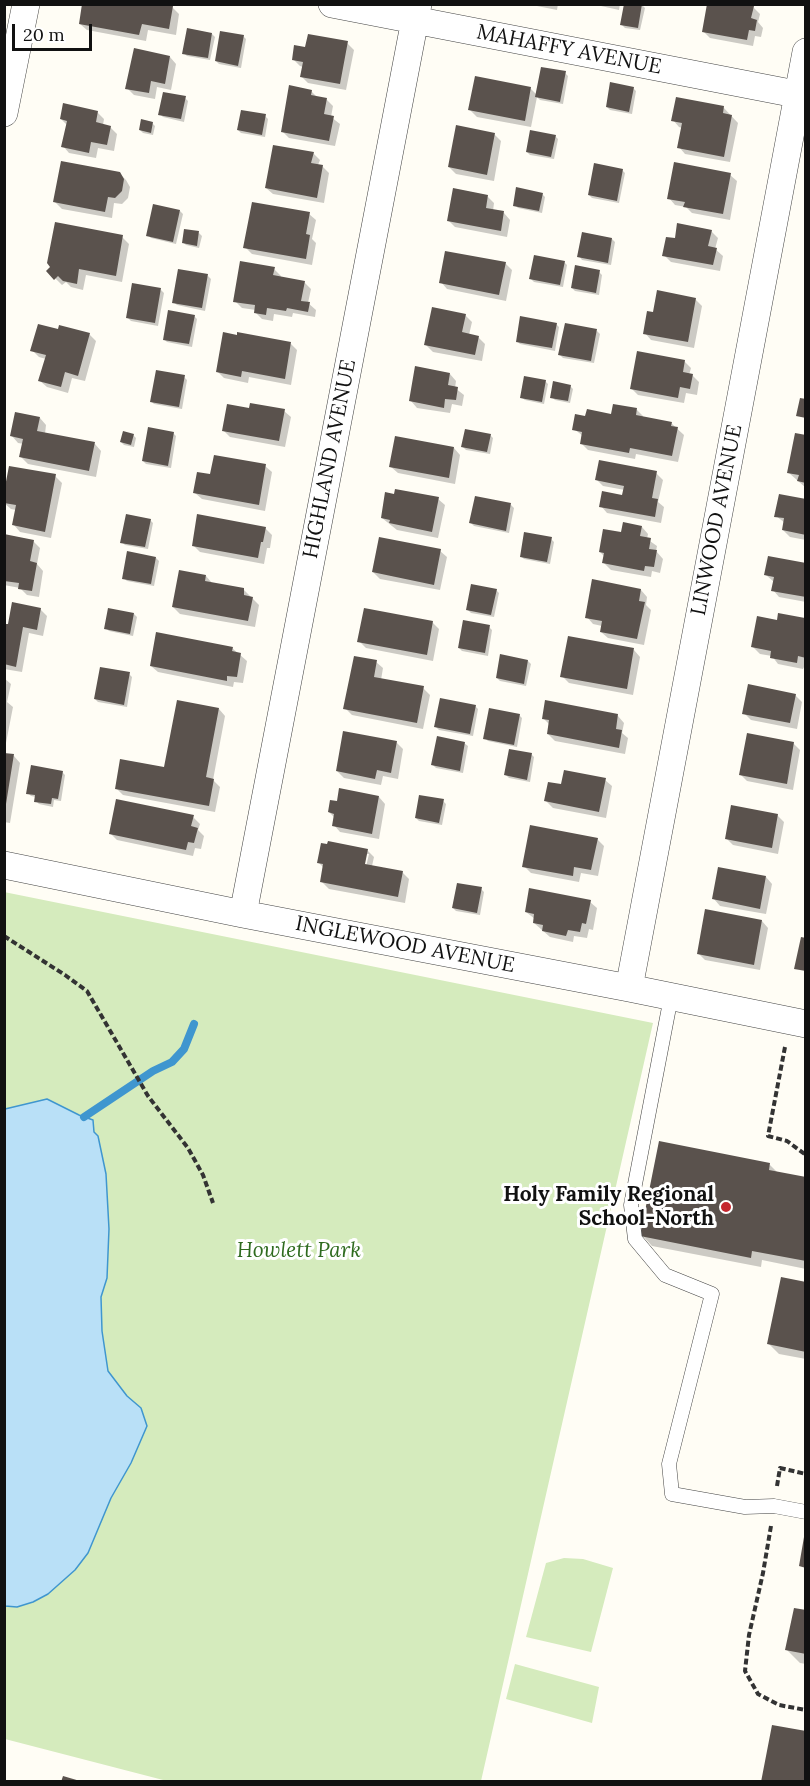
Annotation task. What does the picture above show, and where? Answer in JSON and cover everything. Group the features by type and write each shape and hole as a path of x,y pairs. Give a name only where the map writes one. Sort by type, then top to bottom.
{"street":[{"path":"4,113 26,4"},
{"name":"MAHAFFY AVENUE","path":"332,4 416,12 801,95"},
{"name":"HIGHLAND AVENUE","path":"243,914 416,12"},
{"name":"LINWOOD AVENUE","path":"629,988 801,95 806,52"},
{"name":"INGLEWOOD AVENUE","path":"4,865 806,1024"}],"lane":[{"path":"671,997 631,1205 635,1239 665,1275 712,1294 669,1464 672,1494 745,1507 774,1506 806,1512"}],"path":[{"path":"4,936 87,991 129,1067 188,1148 203,1175 213,1203"},
{"path":"785,1044 768,1136 787,1141 806,1155"},
{"path":"806,1474 780,1468 763,1573 749,1635 745,1671 758,1694 779,1705 806,1710"}],"green space":[{"name":"Howlett Park","path":"4,892 653,1023 481,1781 167,1781 5,1739"},
{"path":"564,1558 583,1559 613,1568 591,1652 526,1637 546,1563"},
{"path":"515,1664 599,1687 592,1723 506,1699"}],"water":[{"path":"47,1099 93,1120 94,1132 98,1136 106,1174 109,1229 107,1278 101,1297 102,1331 108,1371 127,1396 141,1408 147,1426 131,1463 111,1498 88,1553 75,1570 48,1594 17,1607 5,1606 5,1109"}],"building":[{"path":"82,4 164,4 173,6 169,29 142,24 139,35 79,24"},
{"path":"624,4 642,4 638,28 620,25"},
{"path":"707,4 754,6 751,18 757,20 755,31 749,30 747,40 702,32"},
{"path":"187,28 212,33 208,58 182,54"},
{"path":"220,31 244,35 238,66 215,61"},
{"path":"308,34 348,41 340,84 300,77 303,62 292,60 294,45 305,47"},
{"path":"134,48 170,56 165,84 151,81 149,93 125,89"},
{"path":"541,67 566,71 560,102 535,97"},
{"path":"475,76 531,87 525,121 468,110"},
{"path":"610,82 634,87 629,112 606,107"},
{"path":"289,85 312,90 311,95 327,98 324,114 334,116 329,141 281,132"},
{"path":"163,92 186,96 181,119 158,115"},
{"path":"676,97 724,106 723,113 732,115 724,157 677,148 682,123 671,121"},
{"path":"63,103 98,111 96,122 111,126 107,145 91,142 89,153 61,147 67,121 60,119"},
{"path":"241,110 266,114 262,135 237,130"},
{"path":"141,119 153,122 151,133 139,130"},
{"path":"456,125 495,133 487,175 448,167"},
{"path":"530,130 556,135 551,157 526,152"},
{"path":"273,145 314,152 311,163 323,165 317,198 265,188"},
{"path":"61,161 120,172 124,179 122,191 115,198 108,197 105,212 53,202"},
{"path":"674,162 731,173 723,214 683,207 685,202 667,199"},
{"path":"594,163 623,169 617,201 588,195"},
{"path":"516,187 543,193 539,211 513,206"},
{"path":"453,188 488,195 486,208 504,211 501,231 447,221"},
{"path":"252,202 310,212 306,234 310,235 306,259 243,248"},
{"path":"153,204 180,210 173,242 146,236"},
{"path":"55,222 123,235 116,276 79,269 77,284 63,281 58,276 54,280 46,271 50,267 47,263"},
{"path":"677,223 712,230 708,246 717,248 713,265 662,256 666,237 675,238"},
{"path":"184,229 199,231 197,246 182,243"},
{"path":"582,232 612,238 608,263 577,257"},
{"path":"445,251 506,262 499,295 439,283"},
{"path":"534,255 565,261 560,285 529,279"},
{"path":"240,261 275,267 273,275 305,281 301,301 310,302 308,312 287,308 286,311 267,308 266,315 254,313 255,305 233,302"},
{"path":"575,265 600,270 596,293 571,288"},
{"path":"178,269 208,274 202,308 172,303"},
{"path":"132,283 161,288 155,323 126,318"},
{"path":"657,290 696,298 688,342 643,334 647,311 653,312"},
{"path":"432,307 466,314 462,332 479,336 475,355 424,345"},
{"path":"168,310 195,315 189,344 163,340"},
{"path":"520,316 557,323 552,348 516,342"},
{"path":"565,323 597,329 591,361 558,355"},
{"path":"38,324 58,329 59,325 90,333 78,376 65,372 61,387 38,381 46,355 30,351"},
{"path":"223,332 237,335 237,332 291,342 285,379 242,371 241,377 216,372"},
{"path":"637,351 685,360 683,372 693,374 690,389 680,387 678,398 630,389"},
{"path":"415,366 450,373 448,385 458,387 456,400 445,399 444,408 409,401"},
{"path":"156,370 185,375 179,407 150,402"},
{"path":"524,376 546,380 542,402 520,398"},
{"path":"553,381 571,385 568,401 550,398"},
{"path":"800,398 806,399 806,418 796,416"},
{"path":"250,403 285,409 279,441 222,431 227,404 249,408"},
{"path":"613,404 637,408 636,415 672,422 671,426 678,427 672,456 630,448 629,453 580,444 582,432 572,430 575,414 585,416 587,409 611,414"},
{"path":"15,412 40,417 37,431 95,442 89,471 19,457 23,439 10,436"},
{"path":"148,427 174,432 168,466 142,461"},
{"path":"465,429 491,434 487,452 461,447"},
{"path":"123,431 134,434 131,445 120,442"},
{"path":"795,433 806,435 806,483 797,481 799,475 787,473"},
{"path":"395,436 454,447 449,478 389,467"},
{"path":"214,455 266,464 259,505 193,493 197,472 210,474"},
{"path":"599,460 657,471 652,498 658,499 655,517 599,507 602,491 622,495 624,486 595,480"},
{"path":"9,466 56,474 45,532 12,525 16,505 4,503"},
{"path":"395,489 439,497 432,532 389,523 390,520 381,518 385,492 394,494"},
{"path":"779,494 806,499 806,535 782,530 784,518 774,517"},
{"path":"475,496 511,503 506,531 469,523"},
{"path":"126,514 151,519 145,547 120,543"},
{"path":"197,514 266,527 258,558 192,546"},
{"path":"623,522 642,526 640,536 651,538 649,549 657,550 654,567 645,566 644,571 602,563 604,553 599,552 603,529 621,532"},
{"path":"524,532 552,537 547,562 520,557"},
{"path":"4,534 34,540 30,561 37,563 32,591 18,589 19,583 4,581"},
{"path":"379,537 441,549 434,585 372,572"},
{"path":"127,551 156,557 151,584 122,579"},
{"path":"768,556 806,563 806,597 771,591 774,577 764,575"},
{"path":"179,570 206,575 205,581 244,588 244,595 253,597 248,621 172,607"},
{"path":"592,579 641,589 639,601 645,602 637,639 600,632 602,621 585,618"},
{"path":"471,584 497,589 491,615 466,610"},
{"path":"12,602 41,608 37,630 23,627 16,667 4,664 4,624 8,624"},
{"path":"108,608 134,613 130,634 104,629"},
{"path":"364,608 433,621 427,655 357,642"},
{"path":"778,613 805,618 806,658 798,656 797,663 770,658 771,651 751,647 757,616 777,620"},
{"path":"463,620 490,625 485,653 458,648"},
{"path":"156,632 233,647 232,651 241,653 237,677 227,676 227,681 150,666"},
{"path":"568,636 634,648 627,689 560,677"},
{"path":"500,654 528,660 524,684 496,678"},
{"path":"354,656 377,660 374,677 424,686 417,723 343,709"},
{"path":"100,667 130,672 124,705 94,699"},
{"path":"748,684 796,694 790,723 742,714"},
{"path":"440,698 476,705 470,734 434,727"},
{"path":"177,700 219,708 206,777 214,779 209,806 115,789 120,759 164,767"},
{"path":"545,700 618,714 616,729 622,730 619,748 547,734 549,720 542,719"},
{"path":"489,708 520,714 514,745 483,739"},
{"path":"343,731 397,741 391,773 377,770 375,779 336,771"},
{"path":"747,733 794,742 787,784 739,775"},
{"path":"437,736 465,742 460,771 431,765"},
{"path":"509,749 532,753 527,780 504,775"},
{"path":"4,753 14,754 6,804 4,804"},
{"path":"31,765 63,771 58,799 52,798 51,804 34,802 35,795 26,794"},
{"path":"564,770 606,778 599,812 544,801 548,782 561,784"},
{"path":"339,788 379,796 372,834 332,826 334,814 328,812 330,800 337,801"},
{"path":"419,795 444,799 439,823 415,818"},
{"path":"116,799 194,815 191,826 198,828 194,843 188,842 186,850 109,834"},
{"path":"731,805 778,814 772,848 725,839"},
{"path":"530,825 598,838 591,870 574,867 573,876 522,867"},
{"path":"328,841 368,849 365,864 403,871 398,897 320,882 323,864 317,863 321,843 327,844"},
{"path":"718,867 766,876 760,909 712,899"},
{"path":"457,883 482,887 477,913 452,908"},
{"path":"529,888 591,900 586,924 582,923 580,932 568,930 566,936 542,931 543,925 533,923 534,914 525,912"},
{"path":"705,909 762,920 754,965 697,954"},
{"path":"801,937 806,938 806,971 794,969"},
{"name":"Holy Family Regional School-North","path":"659,1141 770,1163 769,1170 806,1177 806,1261 752,1251 751,1258 640,1236"},
{"path":"781,1277 806,1282 806,1352 767,1344"},
{"path":"804,1537 806,1538 806,1568 799,1566"},
{"path":"794,1608 806,1610 806,1654 785,1650"},
{"path":"772,1725 806,1731 806,1782 761,1782"},
{"path":"63,1776 80,1781 80,1782 61,1782"}],"waterway":[{"path":"84,1117 153,1071 172,1062 184,1049 194,1024"}],"place":[{"name":"Holy Family Regional School-North","path":"726,1207"}]}
